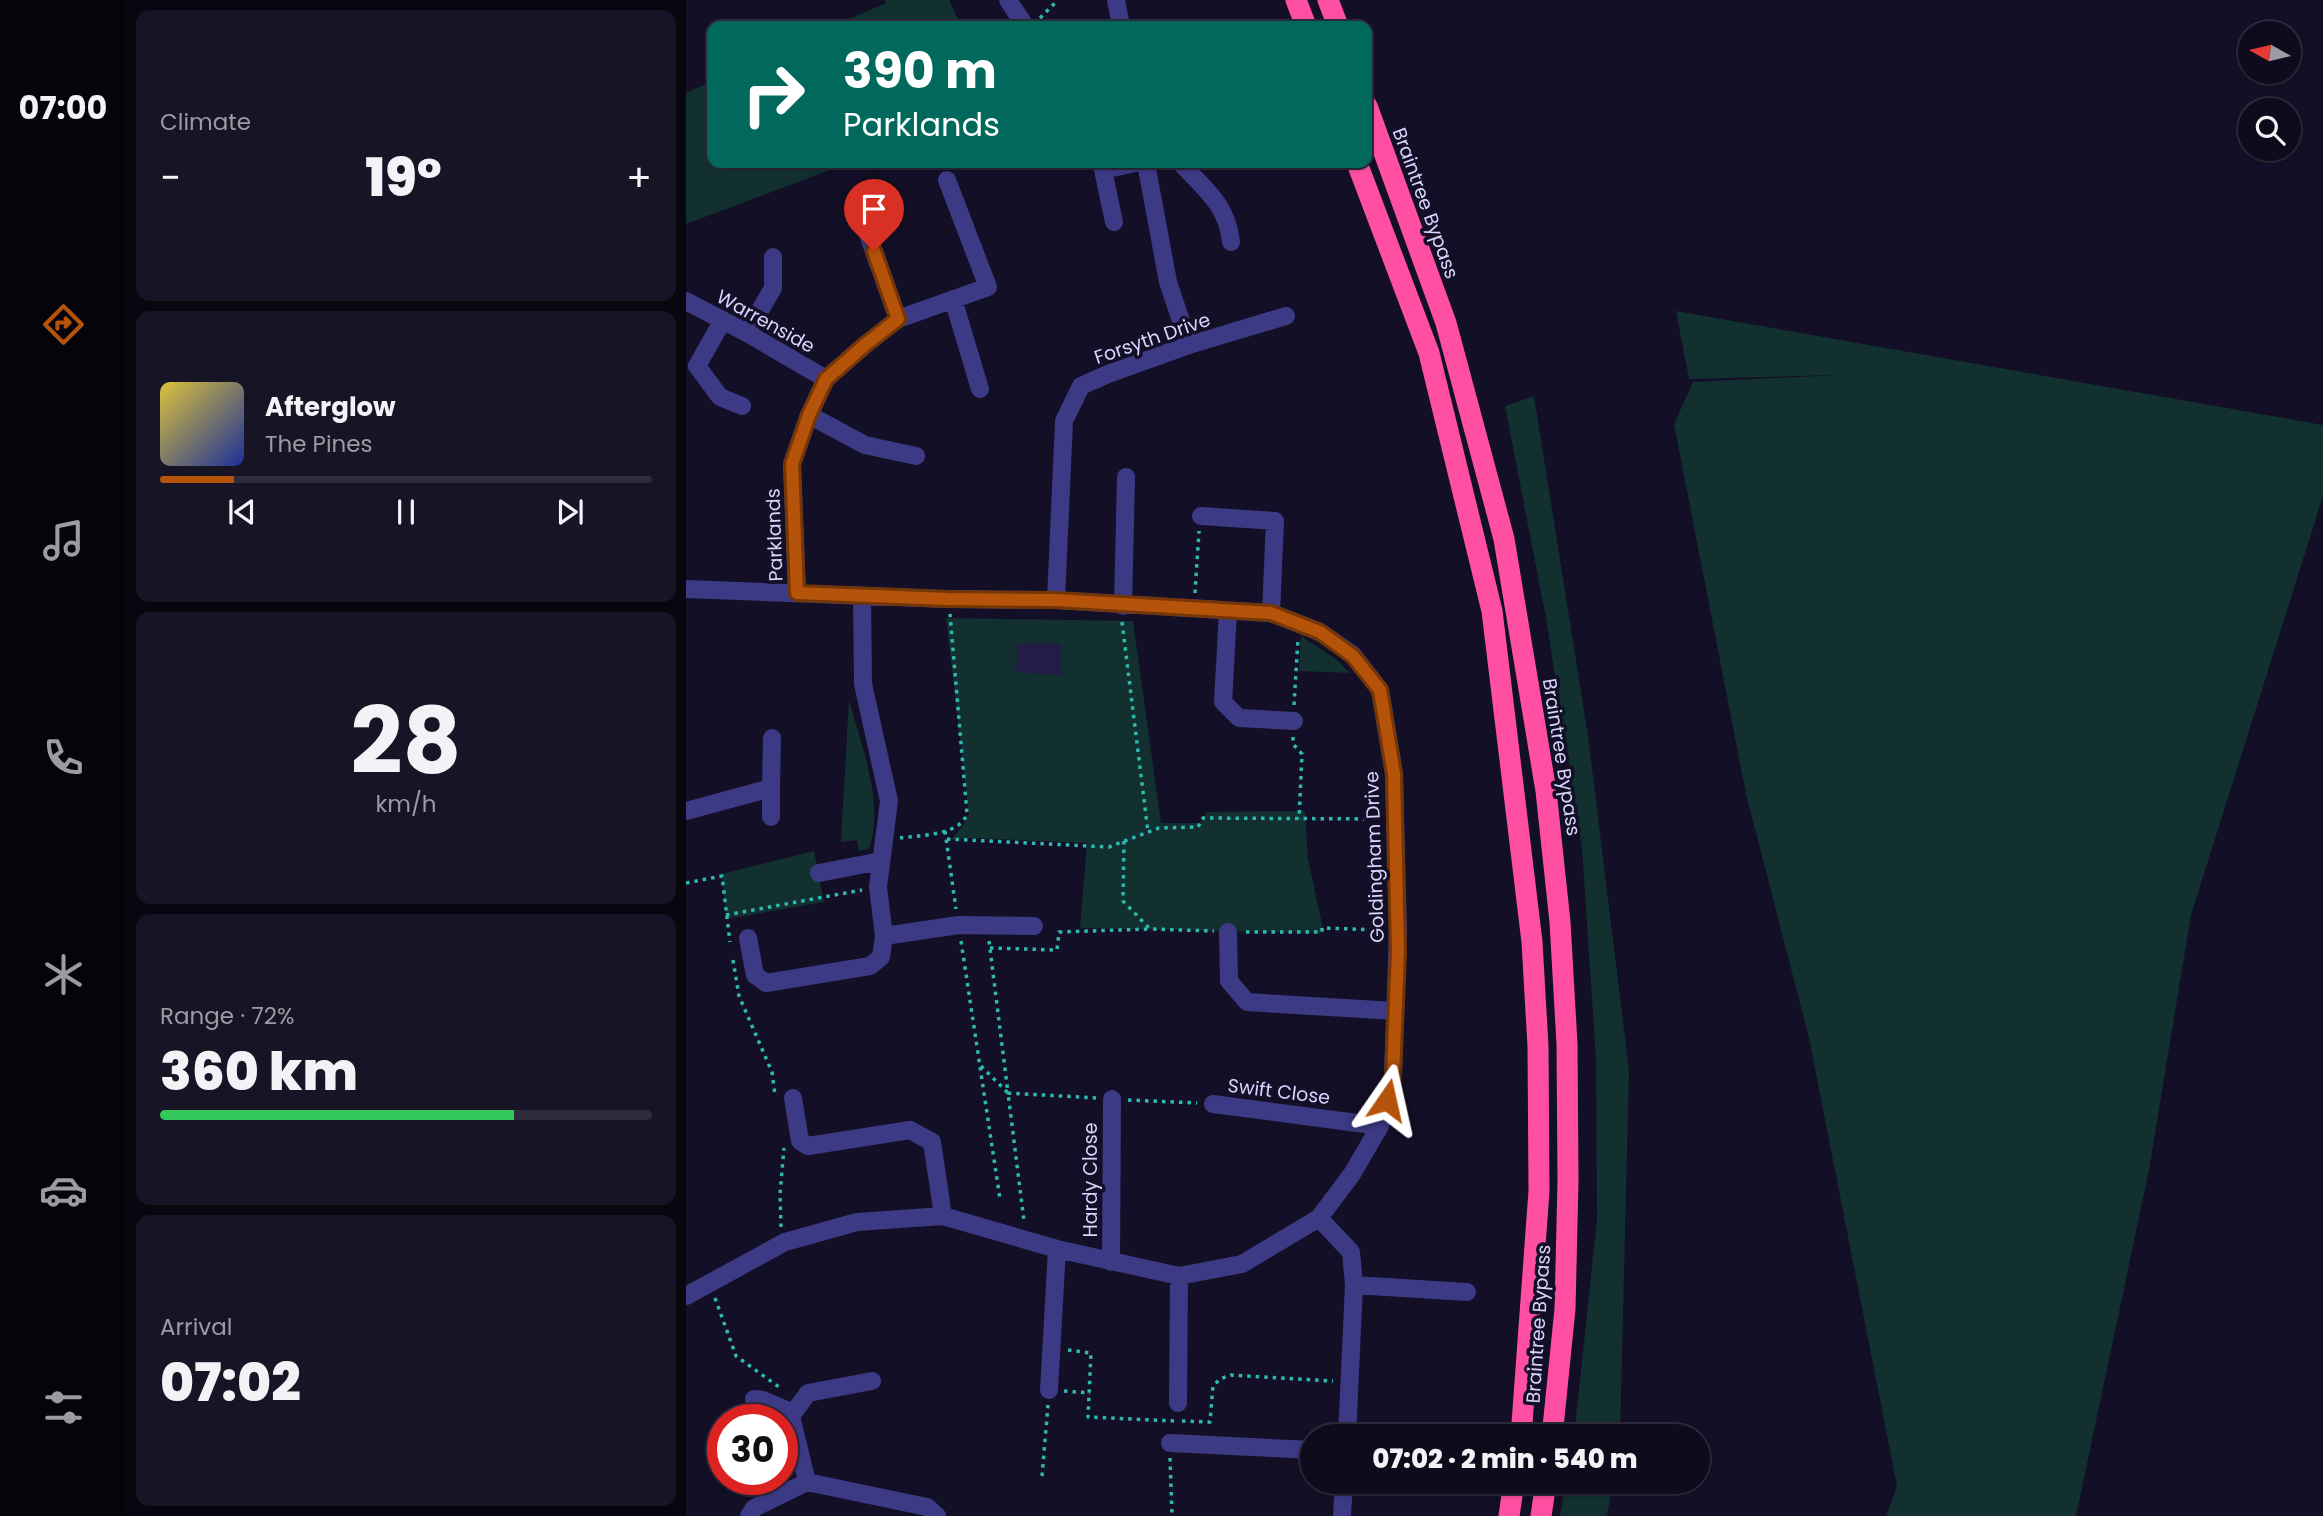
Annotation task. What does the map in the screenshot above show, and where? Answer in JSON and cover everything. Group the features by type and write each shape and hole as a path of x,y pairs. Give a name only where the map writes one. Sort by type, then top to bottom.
{"highway":[{"path":"1296,0 1304,21"},
{"path":"1328,0 1336,21"},
{"name":"Braintree Bypass","path":"1372,120 1446,323 1504,539 1546,791 1560,922 1567,1044 1568,1181 1564,1310 1553,1424"},
{"name":"Braintree Bypass","path":"1359,168 1429,353 1494,624 1532,942 1538,1046 1539,1191 1522,1424"},
{"path":"1509,1516 1512,1494"},
{"path":"1541,1516 1544,1494"}],"street":[{"path":"1008,0 1022,21"},
{"path":"1116,0 1120,21"},
{"path":"1103,168 1114,222"},
{"path":"1147,168 1168,282 1189,345"},
{"path":"1185,168 1224,211 1229,223 1231,242"},
{"name":"Parklands","path":"797,593 792,464 809,415 826,379 898,319 988,287 947,180"},
{"path":"866,229 898,319"},
{"path":"747,333 773,288 773,257"},
{"path":"953,299 979,389"},
{"name":"Warrenside","path":"686,301 826,379"},
{"name":"Forsyth Drive","path":"1056,600 1064,421 1081,386 1189,345 1286,316"},
{"path":"723,320 698,366 720,397 742,406"},
{"path":"809,415 865,444 916,456"},
{"path":"1122,606 1126,477"},
{"path":"1200,516 1275,521 1271,613"},
{"name":"Goldingham Drive","path":"686,589 948,599 1056,600 1271,613 1320,632 1353,656 1380,690 1394,774 1396,819 1398,952 1393,1075 1380,1126 1352,1174 1319,1218 1242,1264 1179,1276 1057,1249 943,1216"},
{"path":"748,938 755,975 766,983 870,966 881,957 884,936 878,887 889,801 863,684 862,596"},
{"path":"1228,612 1223,702 1239,718 1294,721"},
{"path":"771,817 772,738"},
{"path":"686,811 771,788"},
{"path":"819,873 881,861"},
{"path":"884,936 959,925 1034,926"},
{"path":"1228,932 1229,981 1247,1002 1395,1011"},
{"name":"Hardy Close","path":"1111,1262 1112,1099"},
{"path":"686,1296 785,1242 857,1222 943,1216 932,1142 910,1130 807,1146 800,1141 785,1100"},
{"name":"Swift Close","path":"1213,1104 1380,1126"},
{"path":"1319,1218 1351,1252 1354,1285 1348,1424"},
{"path":"1049,1390 1057,1249"},
{"path":"1178,1403 1179,1276"},
{"path":"1354,1285 1467,1292"},
{"path":"798,1407 808,1393 847,1392 872,1381"},
{"path":"754,1399 780,1404"},
{"path":"1170,1443 1300,1449"},
{"path":"798,1445 807,1482"},
{"path":"748,1516 754,1508 807,1482 927,1507 937,1516"},
{"path":"1342,1516 1343,1494"}],"path":[{"path":"1036,21 1058,0"},
{"path":"1194,610 1200,516"},
{"path":"884,840 945,831 965,821 967,814 948,599"},
{"path":"1122,606 1148,832"},
{"path":"947,839 1109,847 1159,828 1198,827 1203,818 1396,819"},
{"path":"945,831 1000,1199"},
{"path":"686,883 722,876 739,996 785,1100"},
{"path":"726,915 878,887"},
{"path":"1026,1240 989,948 1057,950 1059,932 1150,929"},
{"path":"981,1065 1009,1093 1213,1104"},
{"path":"783,1141 785,1154 780,1194 781,1232 785,1242"},
{"path":"710,1283 736,1356 792,1404"},
{"path":"1042,1476 1049,1390 1090,1393"},
{"path":"1169,1420 1172,1516"}],"green space":[{"path":"885,0 949,0 959,21 845,21 886,3"},
{"path":"707,83 707,168 835,168 686,224 686,93"},
{"path":"1676,311 2323,425 2323,496 2191,915 2149,1170 2076,1516 1886,1516 1897,1486 1809,1038 1746,794 1674,424 1693,382 1838,375 1689,379"},
{"path":"1534,396 1588,736 1629,1070 1620,1424 1575,1424 1597,1219 1596,1059 1582,849 1546,618 1505,406"},
{"path":"946,618 1133,621 1161,823 1200,823 1207,812 1305,811 1308,859 1324,933 1080,928 1087,843 971,838 951,840 969,815"},
{"path":"1301,636 1336,659 1350,673 1299,671"},
{"path":"849,700 873,794 873,832 869,849 859,851 857,840 841,842"},
{"path":"814,851 824,902 727,919 721,874"},
{"path":"1564,1494 1611,1494 1607,1516 1560,1516"}],"building":[{"path":"1018,643 1060,644 1061,675 1016,672"}],"route":[{"path":"874,251 898,319 826,379 809,415 792,464 797,593 1056,600 1271,613 1320,632 1353,656 1380,690 1394,774 1398,952 1393,1075 1387,1100"}]}
